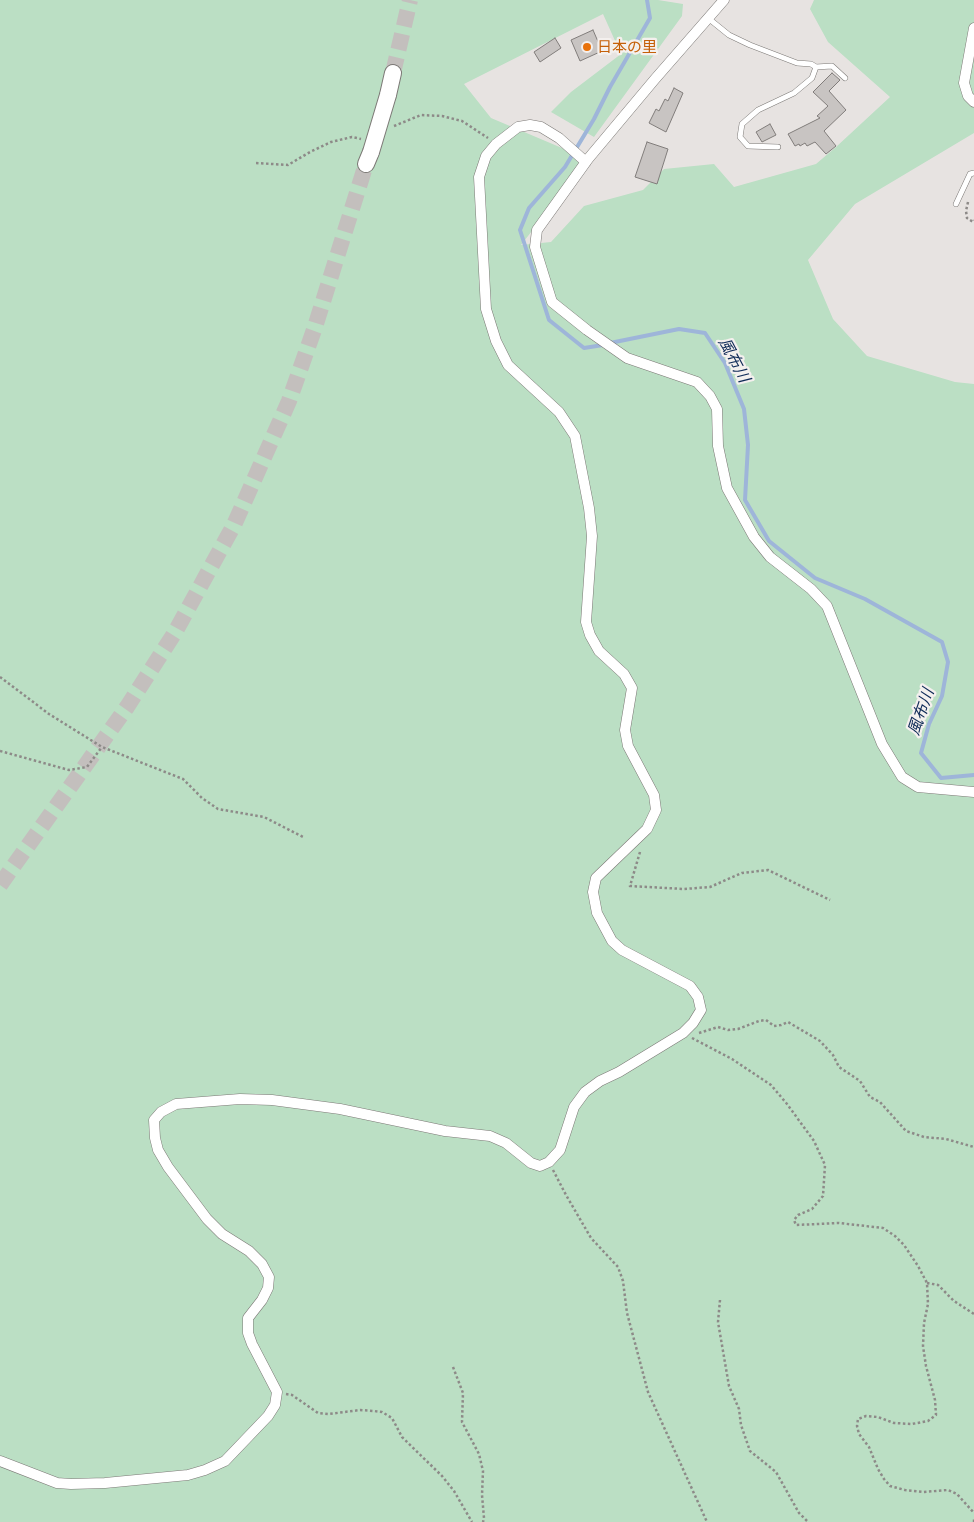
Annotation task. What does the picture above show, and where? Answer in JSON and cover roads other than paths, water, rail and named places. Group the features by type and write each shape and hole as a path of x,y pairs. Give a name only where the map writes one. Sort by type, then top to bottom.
{"highway":[{"path":"368,158 388,96 393,73"}],"street":[{"path":"724,0 586,162 537,230 535,247 552,302 627,358 697,382 710,396 717,409 718,446 727,488 754,537 770,557 811,589 827,606 882,744 902,777 918,787 974,792"},
{"path":"974,28 964,83 968,96 974,102"},
{"path":"0,1461 57,1482 71,1484 188,1475 225,1461 268,1416 274,1405 277,1392 248,1333 248,1318 262,1300 268,1288 269,1277 262,1264 249,1250 222,1234 207,1220 168,1167 158,1150 155,1138 154,1120 161,1112 176,1104 240,1099 272,1100 340,1109 445,1131 490,1136 506,1143 531,1163 540,1166 549,1162 560,1150 574,1107 585,1092 600,1081 688,1036 701,1010 698,997 690,986 622,950 612,941 597,913 593,892 596,878 646,829 656,810 654,795 628,746 625,730 632,688 624,674 599,651 590,636 586,622 592,536 589,508 575,436 559,412 508,365 496,341 486,309 479,177 486,156 496,144 518,127 530,125 540,127 559,138 586,162"}],"lane":[{"path":"708,18 729,35 750,45 797,63 811,64 816,67 832,66 845,78"},
{"path":"778,146 748,146 740,137 742,124 758,110 794,93 812,78 816,67"},
{"path":"956,204 970,174 974,173"}],"waterway":[{"name":"風布川","path":"603,345 584,348 549,320 520,230 529,208 565,167 650,18 647,0"},
{"name":"風布川","path":"610,343 679,329 705,333 725,363 744,409 748,445 745,500 769,541 815,578 865,599 942,642 948,662 942,696 929,724 921,753 941,778 974,775"}],"tunnel":[{"path":"393,73 410,0"},
{"path":"0,885 127,707 174,634 234,525 289,401 315,327 366,164"}],"place":[{"name":"日本の里","path":"587,47"}]}
